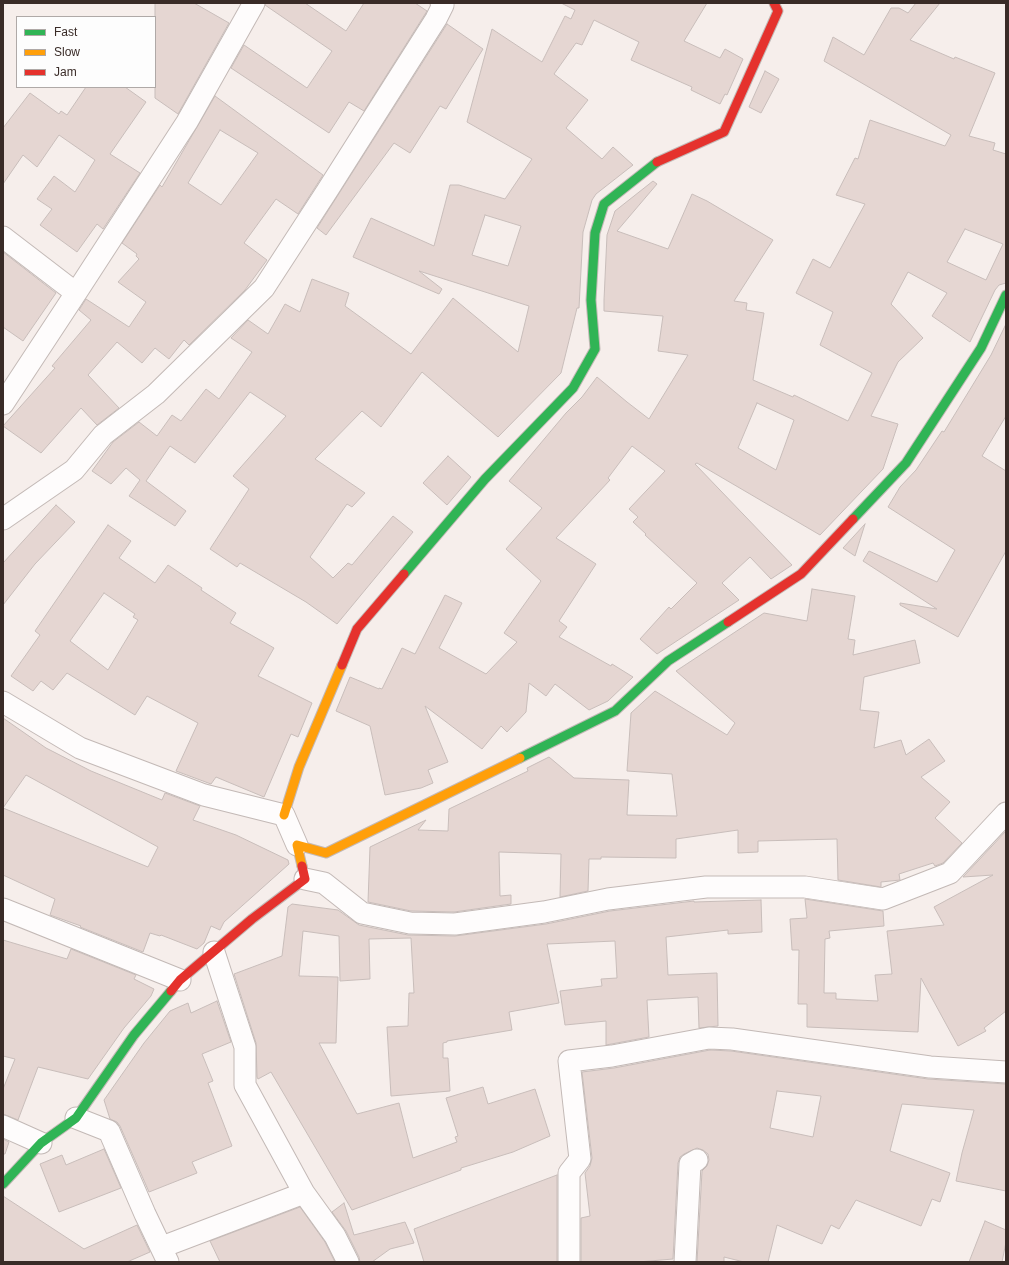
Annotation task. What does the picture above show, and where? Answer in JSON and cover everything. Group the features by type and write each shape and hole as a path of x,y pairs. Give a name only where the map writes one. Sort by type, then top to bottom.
{"street":[{"path":"3,404 187,122 254,3"},
{"path":"3,519 74,470 103,435 156,394 264,288 436,18 443,5 441,3"},
{"path":"305,879 297,845 284,815 299,767 357,629 485,479 573,388 595,349 591,300 595,233 604,204 657,162 724,132 778,11 774,3"},
{"path":"3,237 76,293"},
{"path":"297,845 326,853 615,711 668,661 802,574 906,463 980,348 1006,294"},
{"path":"3,702 80,748 204,795 284,815"},
{"path":"3,1184 41,1143 76,1118 134,1035 180,980 252,919 305,879 324,883 362,913 410,923 455,924 544,912 608,899 706,887 805,887 883,899 950,873 1006,814"},
{"path":"3,909 180,980"},
{"path":"214,952 245,1047 245,1086 304,1193 335,1236 348,1262"},
{"path":"570,1262 570,1173 580,1159 569,1061 612,1056 709,1038 732,1039 930,1067 1006,1072"},
{"path":"76,1118 110,1132 145,1214 165,1255 304,1193"},
{"path":"3,1126 41,1143"},
{"path":"685,1262 690,1164 696,1160"}],"building":[{"path":"155,3 194,3 229,23 178,114 155,98"},
{"path":"266,3 305,3 346,31 364,3 415,3 427,11 364,111 349,102 329,133 231,68 244,45 307,88 332,51 265,5"},
{"path":"561,3 707,3 684,41 720,58 725,49 743,59 727,95 725,94 720,104 691,90 692,87 631,60 639,42 594,20 582,45 576,43 554,74 588,100 566,128 602,159 613,147 633,165 596,194 592,200 583,232 579,308 577,308 561,373 498,437 422,372 381,427 362,411 315,459 365,493 352,507 347,504 310,557 333,578 348,563 352,565 393,516 413,532 337,624 306,602 240,563 237,567 210,549 249,489 233,476 286,416 250,392 195,463 170,446 146,481 186,511 175,526 129,496 140,480 126,468 111,484 92,471 113,442 139,422 157,436 172,415 181,421 206,389 219,399 252,352 231,338 248,320 268,334 285,304 300,312 312,279 349,293 345,306 411,354 453,298 518,352 529,306 419,271 442,289 439,294 353,257 371,218 434,246 450,185 459,185 505,199 532,159 467,122 492,29 542,62 565,16 571,19 575,10","holes":["485,215 521,226 508,266 472,255"]},
{"path":"916,3 940,3 910,40 954,59 955,57 995,73 969,136 995,143 993,150 1006,154 1006,283 999,285 995,290 970,342 932,316 947,293 908,272 891,304 923,338 898,362 871,416 898,424 883,469 820,535 697,463 695,464 792,565 771,579 750,557 722,583 739,600 657,654 640,639 669,607 671,609 697,583 633,522 638,517 629,509 665,471 632,446 608,478 610,480 556,538 596,564 559,621 567,627 559,637 611,666 612,664 633,677 608,701 589,710 555,684 546,696 529,683 526,712 507,732 501,726 482,749 425,706 448,762 428,770 433,783 421,788 385,795 370,726 336,711 350,677 382,689 402,648 415,654 445,595 462,603 439,648 486,674 517,642 504,633 541,581 506,549 542,508 509,481 566,413 582,397 597,377 649,419 688,355 658,351 663,316 604,311 607,235 615,211 653,181 657,184 617,231 668,249 692,194 707,201 773,240 734,301 747,303 746,310 764,313 753,380 793,397 794,395 848,421 872,373 820,345 833,312 796,293 813,259 830,268 865,204 836,195 855,158 858,159 870,120 945,146 951,135 824,61 833,37 864,55 891,8 899,8 908,13","holes":["965,229 1003,244 986,280 947,262","757,403 794,420 776,470 738,448"]},
{"path":"447,24 483,49 446,109 440,106 410,153 394,143 326,235 317,228"},
{"path":"765,71 779,79 761,113 749,107"},
{"path":"85,88 126,88 146,102 110,154 140,173 103,229 97,224 77,252 40,225 52,209 37,199 54,176 75,192 95,160 59,135 37,167 23,155 3,184 3,128 30,93 59,114 61,111 67,115"},
{"path":"215,96 323,175 298,214 276,199 244,243 267,260 245,290 189,345 184,340 169,359 155,348 142,363 117,342 88,375 119,408 97,425 81,408 41,453 3,426 55,368 52,366 91,320 79,310 86,299 129,327 146,302 118,282 139,259 136,256 137,254 122,243 160,185 162,187","holes":["220,130 258,153 221,205 188,183"]},
{"path":"3,252 56,293 23,341 3,327"},
{"path":"1006,324 1006,416 982,456 1006,471 1006,551 958,637 900,605 900,603 937,609 863,561 869,551 937,582 955,550 888,507 900,487 916,470 942,431 944,432 991,355"},
{"path":"448,456 471,477 447,505 423,483"},
{"path":"56,505 75,522 35,564 3,605 3,563"},
{"path":"865,524 855,556 843,548"},
{"path":"108,525 131,541 119,558 155,583 168,565 202,588 201,590 236,613 230,623 274,648 258,676 312,703 298,737 291,734 264,797 216,777 211,784 176,771 198,723 147,696 135,715 67,673 53,690 41,681 33,691 11,676 40,635 35,631","holes":["104,593 135,614 133,617 138,620 108,670 70,641"]},
{"path":"812,589 855,596 848,639 855,640 853,655 915,640 920,663 864,677 860,710 879,712 874,748 901,740 906,755 929,739 945,761 921,777 950,802 935,818 962,843 943,863 935,866 933,863 899,874 900,880 881,882 881,887 838,880 837,839 758,841 758,852 738,853 738,830 676,839 676,858 601,857 601,859 589,859 588,891 560,897 561,854 499,852 500,896 511,895 511,904 454,912 411,911 368,902 370,847 426,820 418,830 448,831 449,809 528,771 527,768 549,757 574,778 629,780 627,815 677,816 672,774 627,771 631,713 655,691 727,735 735,723 676,671 764,613 807,621"},
{"path":"3,718 46,748 91,771 162,800 165,793 200,806 193,820 236,835 288,860 289,864 224,922 220,930 211,926 204,943 197,949 161,935 150,933 143,952 80,927 81,926 50,915 55,899 3,875 3,808","holes":["26,775 158,847 148,867 3,808"]},
{"path":"1006,831 1006,1011 984,1028 986,1031 958,1046 921,978 918,1032 807,1027 807,1004 798,1004 799,950 792,950 790,919 807,918 805,899 883,911 884,926 829,931 830,938 825,939 824,993 836,993 836,999 878,1001 875,975 892,974 887,931 944,925 934,907 993,875 963,877"},
{"path":"761,900 762,932 728,934 728,930 666,937 668,975 717,973 718,1026 699,1028 698,997 647,1000 649,1037 606,1045 606,1021 565,1025 560,991 602,986 601,979 617,978 615,941 547,944 559,1003 509,1012 512,1030 447,1041 443,1043 443,1058 448,1058 450,1091 391,1096 387,1027 408,1026 409,993 414,993 411,938 369,939 370,979 340,981 339,936 303,931 299,976 338,977 336,1043 319,1043 357,1114 399,1103 413,1158 457,1142 455,1137 458,1136 446,1098 483,1087 488,1104 535,1089 550,1136 513,1152 461,1168 461,1170 352,1210 271,1072 258,1079 257,1077 256,1043 234,974 282,956 288,907 292,904 338,910 359,925 408,935 455,936 546,924 610,911 694,901"},
{"path":"3,940 67,959 71,949 136,975 134,979 154,989 151,996 124,1028 88,1079 38,1067 18,1120 3,1114 3,1089 15,1059 3,1056"},
{"path":"217,1001 231,1042 202,1054 213,1081 208,1083 232,1146 192,1162 197,1173 149,1192 120,1126 117,1122 110,1119 104,1100 144,1043 170,1011 188,1003 191,1013"},
{"path":"710,1050 731,1051 928,1079 1006,1084 1006,1191 956,1181 974,1110 902,1104 890,1151 950,1173 940,1202 932,1199 921,1226 856,1200 839,1229 831,1225 822,1244 777,1225 768,1262 744,1262 724,1257 724,1262 697,1262 702,1171 707,1166 709,1160 708,1154 697,1148 680,1157 678,1163 673,1259 638,1262 581,1262 581,1218 590,1216 585,1173 590,1166 592,1158 582,1072 614,1068","holes":["777,1091 821,1096 813,1137 770,1128"]},
{"path":"3,1139 9,1142 5,1154 3,1154"},
{"path":"104,1149 121,1188 59,1212 40,1164 62,1155 66,1165"},
{"path":"557,1175 557,1262 424,1262 414,1229"},
{"path":"3,1196 84,1249 137,1225 150,1252 127,1262 3,1262"},
{"path":"344,1203 354,1235 405,1222 414,1243 390,1249 372,1262 360,1262 346,1231 332,1212"},
{"path":"300,1207 325,1242 335,1262 220,1262 210,1241"},
{"path":"985,1221 1006,1230 1006,1242 1002,1262 969,1262"}],"traffic: fast":[{"path":"404,574 485,479 573,388 595,349 591,300 595,233 604,204 657,162"},
{"path":"853,519 906,463 981,348 1006,295"},
{"path":"520,758 615,711 668,661 728,622"},
{"path":"3,1184 41,1143 76,1118 134,1035 171,991"}],"traffic: slow":[{"path":"284,815 299,767 342,665"},
{"path":"302,866 297,845 326,853 520,758"}],"traffic: jam":[{"path":"657,162 724,132 778,11 774,3"},
{"path":"728,622 801,574 853,519"},
{"path":"342,665 357,629 404,574"},
{"path":"171,991 180,980 252,919 305,879 302,866"}]}
